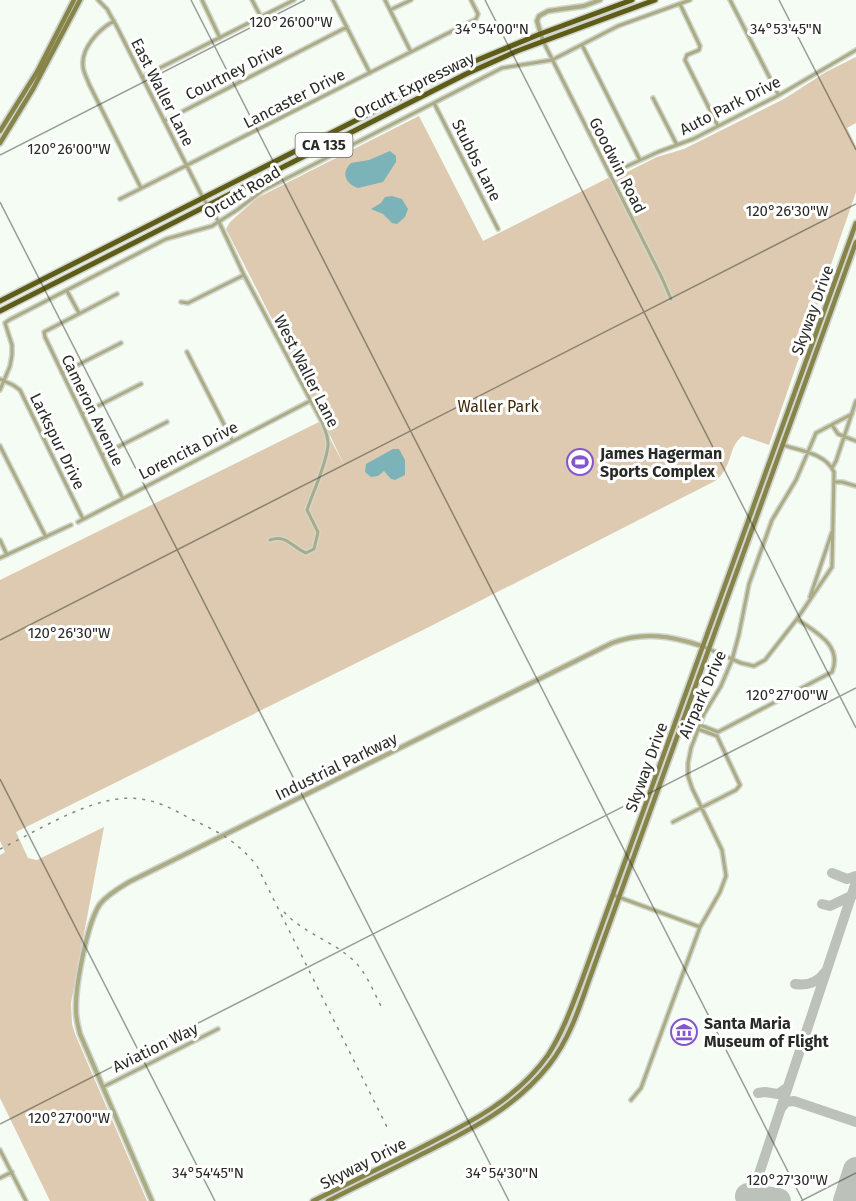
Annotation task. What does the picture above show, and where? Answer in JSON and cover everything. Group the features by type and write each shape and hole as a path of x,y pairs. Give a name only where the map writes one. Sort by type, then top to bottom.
{"highway":[{"name":"Orcutt Expressway","path":"0,302 463,66 632,0"},
{"name":"Orcutt Expressway","path":"0,309 447,83 543,41 655,0"}],"main road":[{"path":"0,143 2,133 74,0"},
{"path":"2,133 33,89 80,0"},
{"name":"Skyway Drive","path":"313,1201 479,1118 526,1081 547,1056 566,1022 856,223"},
{"name":"Skyway Drive","path":"327,1201 472,1129 506,1108 535,1082 573,1025 856,242"}],"street":[{"name":"East Waller Lane","path":"98,0 114,21 203,198"},
{"path":"202,0 220,38"},
{"path":"252,0 261,17"},
{"path":"142,77 294,0"},
{"path":"333,0 370,73"},
{"path":"385,0 411,52"},
{"path":"390,10 411,0"},
{"name":"Lancaster Drive","path":"120,199 478,17 471,0"},
{"path":"543,41 537,18 543,14 584,6 600,0"},
{"name":"Orcutt Road","path":"2,380 12,355 12,345 5,323 166,239 219,222 262,191 502,68 552,60 618,26 690,0"},
{"path":"730,0 778,95"},
{"path":"680,4 700,46 699,50 687,55 685,60 718,126"},
{"path":"114,21 97,32 84,57 83,68 141,188"},
{"name":"Courtney Drive","path":"164,121 347,27"},
{"name":"Goodwin Road","path":"543,41 671,299"},
{"path":"582,45 640,160"},
{"name":"Auto Park Drive","path":"610,174 718,126 856,50"},
{"path":"653,98 677,145"},
{"name":"Stubbs Lane","path":"434,103 498,229"},
{"name":"West Waller Lane","path":"203,198 219,222 244,275 322,422 328,444 307,510 318,532 314,549 306,553 285,539 270,540"},
{"path":"181,302 188,303 244,275"},
{"path":"67,290 79,313 117,294"},
{"name":"Cameron Avenue","path":"79,313 44,332 122,497"},
{"path":"62,373 121,343"},
{"path":"187,352 232,440"},
{"path":"0,390 2,380"},
{"name":"Larkspur Drive","path":"2,380 20,390 83,519"},
{"path":"82,414 141,384"},
{"name":"Lorencita Drive","path":"78,522 122,497 310,401"},
{"path":"702,646 747,666 760,664 797,619 832,567 834,482 832,468 856,401"},
{"name":"Airpark Drive","path":"632,1100 641,1088 700,927 720,892 726,870 722,850 692,788 688,769 691,748 732,660 749,584 772,520 796,480 816,433 852,414"},
{"path":"102,455 167,422"},
{"path":"832,425 836,432 856,441"},
{"path":"776,443 821,457 832,468"},
{"path":"0,446 46,537"},
{"path":"834,482 856,486"},
{"path":"0,558 71,525"},
{"path":"809,601 834,527"},
{"path":"0,540 7,555"},
{"path":"717,734 832,672 834,658 829,643 797,619"},
{"name":"Industrial Parkway","path":"103,1087 76,1020 78,987 90,925 99,906 112,892 611,643 634,636 660,635 702,646"},
{"path":"673,822 739,788 740,785 717,734 699,727"},
{"path":"613,895 700,927"},
{"name":"Aviation Way","path":"103,1087 218,1029"},
{"path":"103,1087 152,1201"},
{"path":"0,1150 26,1201"},
{"path":"0,1178 12,1172"}],"green space":[{"name":"Waller Park","path":"856,57 856,123 847,128 856,146 856,192 769,445 743,436 735,445 725,470 715,481 425,629 16,832 28,858 37,860 104,827 71,1003 72,1024 147,1201 50,1201 0,1098 0,855 5,852 0,841 0,580 321,421 345,467 226,229 230,222 257,198 419,116 483,241 608,178 617,177 657,157 684,149 784,99 826,72"}],"water":[{"path":"390,151 396,156 396,162 383,182 358,188 347,181 345,174 351,163 369,160"},
{"path":"392,196 402,199 408,209 405,217 397,224 371,209 381,203 385,197"},
{"path":"393,449 399,449 405,460 405,475 395,480 384,471 378,476 371,477 365,472 366,464"}],"taxiway":[{"path":"832,873 847,879 856,876"},
{"path":"750,1201 856,882"},
{"path":"822,904 830,906 853,895"},
{"path":"795,984 812,982 825,972"},
{"path":"758,1093 778,1094 788,1087"},
{"path":"781,1108 786,1102 794,1101 856,1122"}],"runway":[{"path":"846,1201 856,1170"},
{"path":"748,1196 778,1201"}],"railway":[{"path":"0,849 87,807 123,798 147,800 160,804 227,838 257,866 388,1129"},
{"path":"284,912 292,920 339,949 356,963 382,1008"}],"place":[{"name":"James Hagerman Sports Complex","path":"580,462"},
{"name":"Santa Maria Museum of Flight","path":"684,1032"}]}
